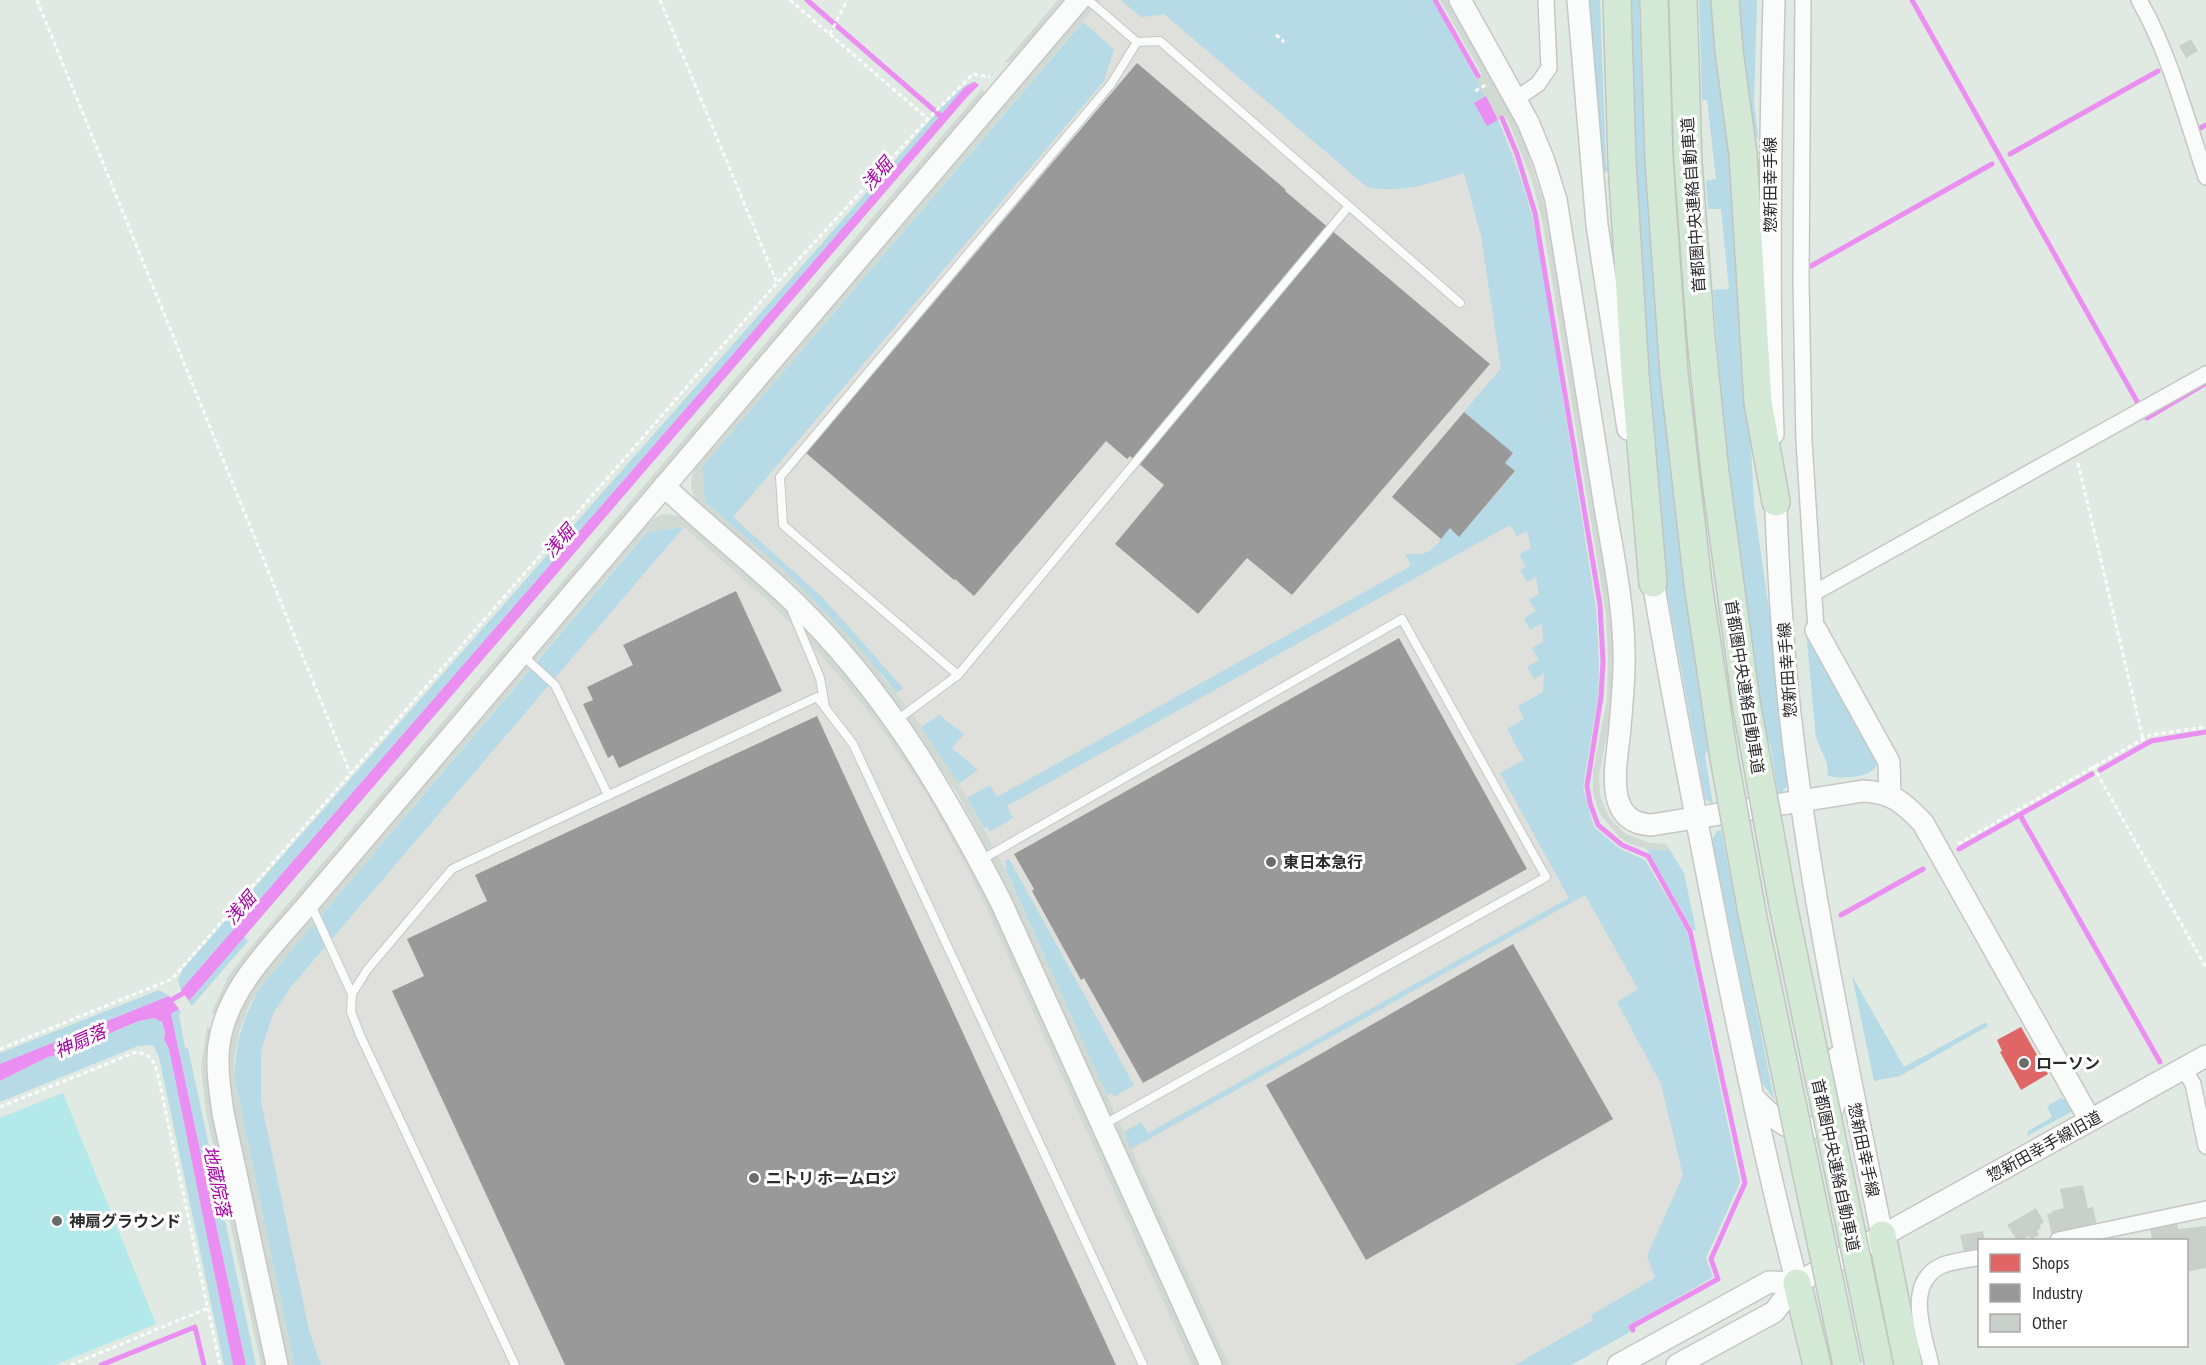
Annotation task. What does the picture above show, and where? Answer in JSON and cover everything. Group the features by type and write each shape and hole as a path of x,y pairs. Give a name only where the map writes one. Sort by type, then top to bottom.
{"highway":[{"path":"1617,0 1622,161 1634,362 1653,583"},
{"name":"首都圏中央連絡自動車道","path":"1654,0 1659,160 1674,375 1698,584 1724,758 1753,918 1847,1365"},
{"name":"首都圏中央連絡自動車道","path":"1683,0 1688,162 1701,337 1715,473 1744,691 1783,905 1879,1365"},
{"path":"1725,0 1729,51 1743,154 1755,318 1758,402 1776,502"},
{"path":"1882,1235 1908,1365"},
{"path":"1797,1283 1817,1365"}],"street":[{"path":"277,1365 222,1113 218,1071 219,1043 227,1018 244,982 1079,0"},
{"path":"1460,0 1516,99 1544,160 1556,200 1621,611 1624,681 1614,787 1627,816 1641,824 1662,824 1863,791 1890,795 1907,806 1923,823 2090,1120"},
{"path":"1516,99 1538,84 1549,68 1546,0"},
{"path":"1578,0 1597,225 1653,583 1696,819 1753,1097 1797,1283"},
{"name":"惣新田幸手線","path":"1774,0 1770,146 1770,333 1785,664 1801,801 1834,1006 1882,1235"},
{"path":"1803,0 1801,282 1804,441 1816,630 1889,762 1890,795"},
{"path":"2139,0 2166,60 2206,174"},
{"path":"1814,593 2206,374"},
{"path":"664,486 784,593 836,646 879,696 964,828 1001,902 1210,1365"},
{"path":"1753,1097 1788,1127 1803,1130 1814,1128 1831,1115 1835,1103 1837,1076 1834,1006"},
{"name":"惣新田幸手線旧道","path":"1882,1235 2206,1056"},
{"path":"2184,1069 2193,1084 2206,1146"},
{"path":"2063,1239 2206,1209"},
{"path":"1677,1365 1774,1312 1797,1283 1882,1235"},
{"path":"1931,1365 1918,1308 1919,1293 1931,1272 1944,1265 1978,1257"},
{"path":"1618,1365 1769,1282 1797,1283"}],"lane":[{"path":"1088,0 1137,42 1160,41 1460,303"},
{"path":"958,675 783,525 780,477 1111,84 1137,42"},
{"path":"896,721 958,675 1349,206"},
{"path":"784,593 820,678 825,708"},
{"path":"980,860 1402,619 1546,877 1102,1125"},
{"path":"521,654 555,685 608,795"},
{"path":"352,994 367,970 452,869 817,697 853,744 1143,1365"},
{"path":"310,902 352,994 351,1012 360,1035 515,1365"}],"path":[{"path":"37,0 350,773"},
{"path":"660,0 777,283"},
{"path":"790,0 928,119"},
{"path":"830,34 847,0"},
{"path":"1276,35 1284,42"},
{"path":"0,1049 172,979 777,283 928,119 973,74 1010,81"},
{"path":"1475,91 1491,82"},
{"path":"2075,449 2143,739"},
{"path":"1941,854 2150,735 2206,727"},
{"path":"2093,766 2206,968"},
{"path":"0,1107 136,1052 148,1054 153,1059 220,1365"},
{"path":"71,1365 208,1308"}],"shaded area":[{"path":"1058,0 1066,0 1016,59 1004,63"},
{"path":"1092,0 1101,0 702,467 705,502 786,572 860,648 913,715 959,784 1002,863 1229,1365 1222,1365 1005,884 957,793 917,733 873,674 839,634 702,507 695,500 691,487 692,474 697,464"},
{"path":"1101,0 1189,0 1437,152 1498,120 1514,156 1532,213 1539,248 1596,608 1598,696 1583,787 1594,827 1620,849 1645,860 1687,931 1740,1182 1706,1258 1713,1277 1628,1326 1630,1332 1571,1365 1229,1365 1002,863 959,784 885,678 729,522 863,280"},
{"path":"1121,0 1432,0 1486,96 1475,103 1487,125 1498,120 1522,183 1539,248 1596,608 1598,696 1583,787 1594,827 1620,849 1645,860 1687,931 1740,1182 1706,1258 1713,1277 1628,1326 1630,1332 1571,1365 1515,1365 1593,1320 1591,1315 1655,1278 1647,1256 1683,1175 1661,1084 1617,1002 1638,989 1585,895 1131,1149 1124,1132 1141,1122 1148,1133 1569,898 1500,773 1524,760 1507,729 1524,719 1518,706 1543,692 1544,673 1534,679 1527,667 1539,660 1532,648 1543,642 1542,623 1530,630 1524,618 1536,611 1529,600 1539,594 1536,577 1527,582 1520,570 1526,567 1519,554 1531,548 1527,531 1517,536 1510,525 1007,806 1013,818 990,832 987,827 984,828 967,798 990,785 997,797 1411,566 1405,553 1420,554 1431,550 1450,528 1460,536 1515,472 1505,463 1513,453 1464,412 1501,368 1481,236 1464,173 1405,188 1367,187 1163,13 1141,17"},
{"path":"1440,0 1447,0 1510,110 1526,146 1547,214 1614,629 1612,709 1599,775 1600,796 1610,819 1626,834 1650,843 1666,844 1670,850 1647,849 1620,838 1600,814 1593,793 1593,771 1607,700 1606,615 1543,224 1532,180 1509,123 1505,116 1498,120 1475,78 1482,74"},
{"path":"1588,0 1600,0 1606,165 1610,171 1604,172 1601,156"},
{"path":"1626,0 1639,0 1653,281 1671,468 1708,747 1705,756 1713,804 1705,799 1659,548 1649,432"},
{"path":"1699,0 1716,0 1745,329 1754,505 1772,631 1787,786 1778,793 1770,744 1765,738 1722,402 1713,290 1729,289 1721,209 1708,209 1706,181 1716,179 1707,100 1702,100"},
{"path":"1738,0 1757,0 1754,103 1758,137 1753,138"},
{"path":"1083,22 1114,49 1104,81 733,517 823,598 903,688 896,693 885,678 786,572 705,502 702,467"},
{"path":"974,81 965,87 181,990 178,980 183,969 941,108 963,87"},
{"path":"983,88 984,95 217,1012 211,1014 228,977 245,954"},
{"path":"660,515 682,517 783,605 832,656 897,737 971,860 1200,1365 1192,1365 984,903 926,793 878,724 802,635 768,601 684,527 646,532 262,985 249,1006 240,1029 234,1059 235,1081 294,1365 287,1365 231,1099 228,1062 230,1044 241,1009 260,977 644,525"},
{"path":"684,527 768,601 802,635 878,724 926,793 984,903 1192,1365 321,1365 309,1330 261,1101 261,1051 274,1012 290,988"},
{"path":"684,527 290,988 274,1012 261,1051 261,1101 309,1330 321,1365 294,1365 235,1081 238,1043 250,1008 262,985 647,532"},
{"path":"1806,631 1877,763 1872,771 1847,777 1828,776 1827,763 1816,738"},
{"path":"939,715 964,734 952,748 978,770 959,784 921,727"},
{"path":"1721,830 1774,1099 1763,1084 1760,1074 1712,840 1717,831"},
{"path":"1647,849 1670,850 1684,873 1696,930 1693,930"},
{"path":"1009,859 1134,1085 1114,1097 1112,1093 1107,1096 1005,868 1007,866 1004,861"},
{"path":"243,936 248,941 192,1006 189,1001"},
{"path":"1852,976 1904,1067 1986,1022 1988,1026 1900,1076 1874,1081"},
{"path":"159,990 169,996 0,1064 0,1053"},
{"path":"179,1009 185,1048 188,1048 256,1365 246,1365 171,1014"},
{"path":"154,1018 160,1020 164,1026 164,1039 169,1049 233,1365 224,1365 159,1057 153,1045 138,1046 0,1102 0,1081 48,1057 61,1054 140,1021"},
{"path":"207,1027 212,1034 267,1365 261,1365 206,1112 201,1067"},
{"name":"神扇グラウンド","path":"63,1093 156,1324 55,1365 0,1365 0,1118"},
{"path":"2061,1098 2067,1100 2073,1111 2027,1136 2028,1131 2052,1117 2047,1106"}],"water":[{"path":"975,82 979,85 189,1001 181,990 965,87"},
{"path":"1486,96 1498,120 1487,126 1474,103"},
{"name":"神扇落","path":"169,996 179,1009 171,1014 246,1365 233,1365 162,1022 154,1018 139,1021 61,1054 48,1057 0,1081 0,1064"}],"building: Shops":[{"name":"ローソン","path":"2021,1027 2048,1074 2021,1090 2000,1052 2002,1051 1997,1040"}],"building: Industry":[{"path":"1137,63 1490,364 1292,595 1247,558 1198,614 1115,544 1164,485 1130,456 1127,459 1106,441 974,596 806,453"},
{"path":"1464,412 1513,453 1505,463 1515,471 1459,537 1450,528 1441,539 1392,497"},
{"path":"736,591 782,691 619,768 613,755 608,758 583,704 593,700 587,687 633,665 623,645"},
{"name":"東日本急行","path":"1399,638 1527,869 1143,1083 1084,978 1081,980 1014,854"},
{"name":"ニトリ ホームロジ","path":"817,716 1116,1365 565,1365 392,991 424,976 407,939 487,901 475,875"},
{"path":"1513,944 1613,1119 1366,1260 1266,1085"}],"building: Other":[{"path":"2191,39 2198,51 2186,58 2179,46"},
{"path":"2083,1185 2088,1208 2093,1207 2097,1226 2052,1235 2047,1214 2064,1208 2060,1189"},
{"path":"2036,1208 2044,1222 2037,1231 2039,1235 2031,1239 2029,1236 2016,1239 2007,1225"},
{"path":"2177,1223 2178,1229 2206,1226 2206,1268 2188,1272 2188,1239 2152,1239 2150,1229"},
{"path":"1983,1231 1985,1239 1978,1239 1978,1249 1964,1252 1960,1235"}],"waterway":[{"path":"807,0 943,118"},
{"path":"1435,0 1478,76"},
{"path":"1912,0 2139,405"},
{"path":"2010,154 2158,71"},
{"path":"1502,118 1517,154 1535,213 1600,605 1603,661 1601,697 1587,786 1590,803 1598,825 1622,845 1648,856 1690,931 1745,1183 1711,1259 1718,1279 1631,1327 1633,1330"},
{"path":"2196,127 2197,130 2206,125"},
{"path":"1811,266 1992,164"},
{"path":"2145,415 2147,418 2206,383"},
{"path":"2100,770 2151,741 2206,732"},
{"path":"1959,849 2092,774"},
{"path":"2020,815 2160,1062"},
{"path":"1841,915 1923,869"},
{"name":"浅堀","path":"166,1003 189,990"},
{"path":"101,1365 195,1327 204,1365"}],"place":[{"name":"東日本急行","path":"1271,862"},
{"name":"ローソン","path":"2024,1063"},
{"name":"ニトリ ホームロジ","path":"754,1178"},
{"name":"神扇グラウンド","path":"57,1221"}],"water label":[{"name":"地蔵院落","path":"217,1181"}]}
